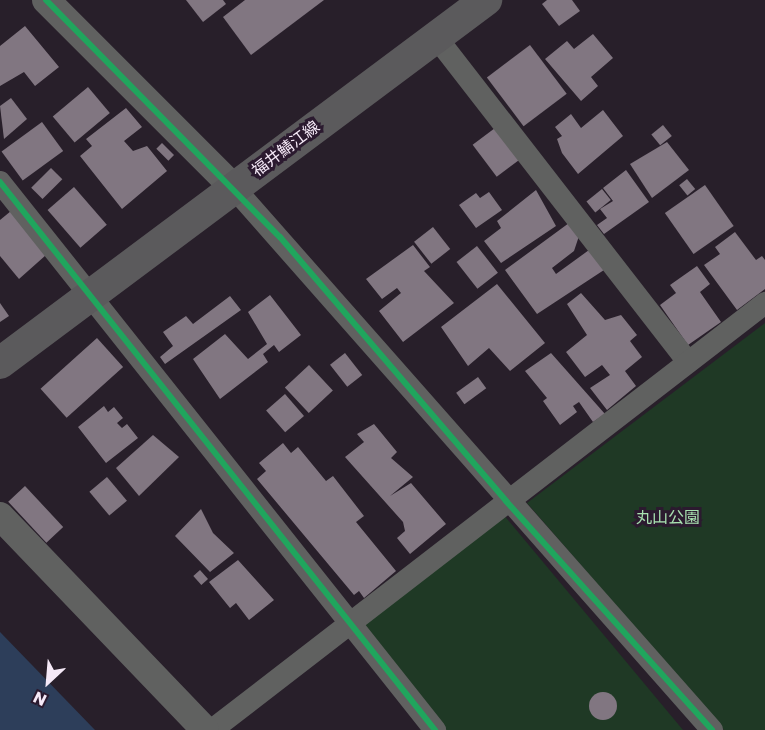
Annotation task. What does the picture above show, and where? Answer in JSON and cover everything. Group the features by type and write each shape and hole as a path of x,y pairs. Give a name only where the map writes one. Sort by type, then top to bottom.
{"main road":[{"name":"福井鯖江線","path":"0,363 89,293 486,0"}],"street":[{"path":"46,0 234,188 363,329 506,501 712,730"},
{"path":"436,37 688,362"},
{"path":"0,182 435,730"},
{"path":"212,730 350,621 765,303"},
{"path":"0,516 205,730"}],"green space":[{"name":"丸山公園","path":"765,323 765,730 724,730 527,503"},
{"path":"498,508 683,730 444,730 349,621"}],"water":[{"path":"0,632 95,730 0,730"}],"building":[{"path":"186,0 223,0 226,4 203,22"},
{"path":"245,0 324,0 251,55 223,17"},
{"path":"547,0 572,0 580,11 559,26 542,4"},
{"path":"25,26 59,67 35,86 24,72 0,86 0,46"},
{"path":"593,34 613,58 591,77 598,86 581,101 545,59 567,41 574,49"},
{"path":"530,45 567,94 524,126 487,77"},
{"path":"88,87 110,113 75,143 53,117"},
{"path":"11,98 27,119 4,139 0,106"},
{"path":"126,108 142,127 124,141 133,151 147,146 167,171 122,209 80,156 92,146 86,139"},
{"path":"603,110 623,136 578,174 562,153 557,139 562,136 555,127 571,114 581,128"},
{"path":"42,122 63,151 23,181 2,151"},
{"path":"663,125 672,136 660,145 651,134"},
{"path":"495,128 519,160 497,177 473,145"},
{"path":"667,142 689,170 652,198 630,164"},
{"path":"162,143 174,155 168,161 156,149"},
{"path":"51,168 62,179 43,199 31,188"},
{"path":"626,170 649,202 604,234 597,225 607,218 600,209 613,201 603,188"},
{"path":"687,179 695,189 687,195 679,185"},
{"path":"705,185 734,226 694,254 665,213"},
{"path":"74,187 107,225 80,248 48,210"},
{"path":"602,189 611,200 595,212 586,202"},
{"path":"536,190 556,226 501,263 484,241 501,228 497,221"},
{"path":"489,192 502,210 476,228 459,205 476,193 480,198"},
{"path":"11,211 46,255 19,279 0,256 0,220"},
{"path":"569,223 579,236 574,251 552,268 556,274 589,250 604,270 537,314 505,270"},
{"path":"433,227 450,249 431,264 414,242"},
{"path":"735,232 756,260 762,256 765,260 765,289 737,310 704,265 720,254 715,247"},
{"path":"413,245 430,267 424,271 454,303 403,342 379,311 401,293 397,288 382,299 366,279"},
{"path":"477,246 498,273 477,289 457,262"},
{"path":"697,266 710,284 700,292 721,322 688,345 660,305 676,293 670,285"},
{"path":"497,284 545,343 510,371 489,348 468,366 441,327"},
{"path":"581,293 605,320 621,315 637,335 630,341 642,357 625,371 636,386 607,410 590,388 610,375 602,365 585,377 566,352 587,335 567,304"},
{"path":"270,295 301,335 279,352 274,345 263,354 268,362 220,399 193,359 225,334 248,359 267,344 248,312"},
{"path":"230,296 241,310 165,364 160,357 173,346 163,332 186,316 193,324"},
{"path":"0,303 9,316 0,322"},
{"path":"97,338 123,367 67,418 41,389"},
{"path":"345,353 362,375 347,387 330,365"},
{"path":"551,353 605,414 593,422 579,402 573,406 577,412 560,425 543,401 547,398 525,371"},
{"path":"309,365 333,391 309,413 285,388"},
{"path":"478,377 486,388 464,404 456,393"},
{"path":"285,394 304,416 285,432 266,410"},
{"path":"104,406 108,412 114,407 123,418 117,423 122,428 127,424 138,438 106,463 78,427"},
{"path":"374,424 397,452 391,458 413,477 390,496 411,483 446,524 410,554 397,538 405,531 403,522 345,457 364,442 357,434"},
{"path":"153,435 179,457 139,496 116,468"},
{"path":"283,443 291,453 298,447 326,481 333,476 364,516 356,522 396,571 364,598 359,591 354,595 257,479 266,471 259,463"},
{"path":"107,477 127,501 109,516 89,492"},
{"path":"25,486 63,527 46,543 8,502"},
{"path":"201,509 213,533 234,553 210,572 175,536"},
{"path":"238,560 274,600 249,620 236,603 230,608 209,582"},
{"path":"200,570 208,579 201,585 193,576"},
{"path":"603,692 613,696 617,706 613,716 603,720 593,716 589,706 593,696"}],"cycle path":[{"path":"46,0 280,237 506,501 712,730"},
{"path":"0,182 435,730"}]}
